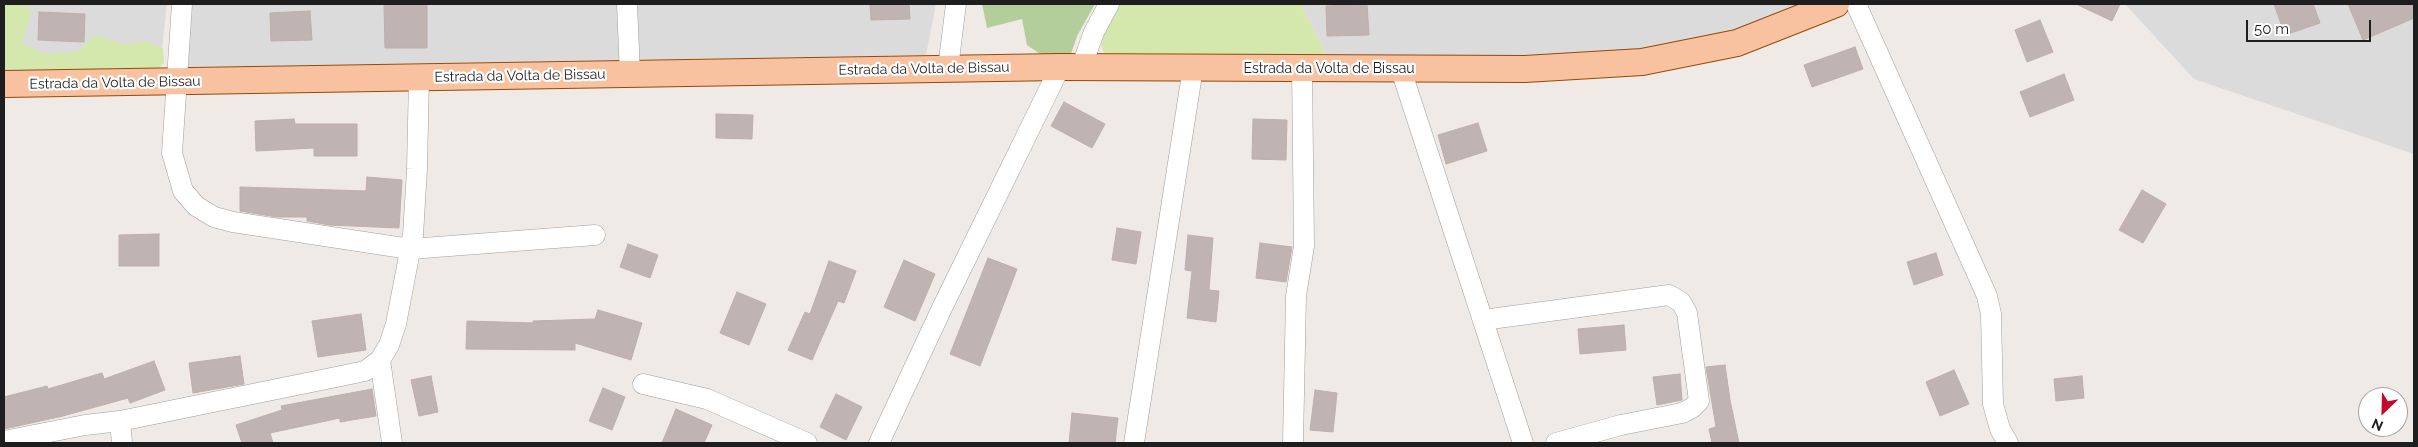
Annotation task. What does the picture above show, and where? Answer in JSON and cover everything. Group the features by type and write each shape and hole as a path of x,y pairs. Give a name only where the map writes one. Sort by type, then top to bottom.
{"main road":[{"name":"Estrada da Volta de Bissau","path":"4,84 948,68 1525,69 1642,62 1737,43 1836,4"}],"street":[{"path":"182,4 172,153 183,191 196,206 214,217 233,222 410,249 595,235"},
{"path":"627,4 630,74"},
{"path":"948,68 956,4"},
{"path":"879,443 942,308 1070,68 1094,32 1109,4"},
{"path":"1856,4 1987,296 1991,314 1993,404 2000,429 2008,443"},
{"path":"1134,443 1193,68"},
{"path":"1292,443 1296,296 1304,246 1302,68"},
{"path":"1401,70 1523,443"},
{"path":"4,441 85,425 120,421 365,371 380,360 389,345 396,324 410,249 417,169 419,78"},
{"path":"1483,320 1669,295 1681,302 1687,313 1699,401 1692,408 1682,413 1621,425 1556,443"},
{"path":"380,360 392,443"},
{"path":"643,384 707,399 807,443"},
{"path":"120,421 122,443"}],"shaded area":[{"path":"4,4 167,4 161,59 4,62"},
{"path":"190,4 936,4 926,55 185,67"},
{"path":"1301,4 1832,4 1714,53 1329,61"},
{"path":"2125,4 2414,4 2414,154 2194,79"}],"green space":[{"path":"4,4 26,4 31,14 22,44 45,54 77,52 95,35 122,44 145,41 163,48 164,63 151,75 4,75"},
{"path":"982,4 1095,4 1077,36 1070,57 1043,56 1027,45 1022,19 987,28"},
{"path":"1115,4 1301,4 1329,61 1119,59 1104,53 1099,37"}],"building":[{"path":"384,4 427,4 427,48 385,48"},
{"path":"870,4 909,4 910,19 871,20"},
{"path":"1367,4 1369,35 1327,36 1326,6"},
{"path":"2076,4 2120,4 2112,21"},
{"path":"2274,4 2313,4 2320,23 2285,35"},
{"path":"2348,4 2414,4 2414,18 2363,40"},
{"path":"310,11 312,40 271,41 270,13"},
{"path":"39,12 85,14 84,42 38,40"},
{"path":"2040,20 2053,52 2027,62 2015,30"},
{"path":"1855,47 1863,69 1812,87 1804,65"},
{"path":"2064,74 2074,100 2030,117 2020,92"},
{"path":"1064,102 1105,124 1092,148 1051,126"},
{"path":"716,114 753,115 752,139 716,138"},
{"path":"294,119 295,124 357,124 357,156 314,156 314,148 256,151 255,121"},
{"path":"1253,119 1287,120 1286,160 1252,159"},
{"path":"1478,123 1487,151 1446,164 1438,135"},
{"path":"367,177 402,180 399,228 329,225 307,221 307,217 277,217 240,211 240,187 366,191"},
{"path":"2142,190 2166,204 2143,243 2119,230"},
{"path":"1117,228 1141,232 1136,264 1112,260"},
{"path":"159,234 159,266 119,266 119,235"},
{"path":"1188,235 1213,238 1209,290 1219,291 1216,322 1187,318 1192,271 1185,270"},
{"path":"1260,243 1292,247 1286,282 1256,278"},
{"path":"628,244 658,255 650,278 620,267"},
{"path":"1936,253 1943,275 1914,285 1907,262"},
{"path":"988,258 1017,269 980,366 950,354"},
{"path":"904,260 935,274 915,321 884,307"},
{"path":"829,261 856,271 844,303 838,301 812,360 788,350 805,312 810,314"},
{"path":"737,292 766,304 749,345 720,333"},
{"path":"598,310 642,323 631,360 575,343 575,350 466,349 467,321 533,323 533,321 595,319"},
{"path":"361,314 366,350 318,357 312,321"},
{"path":"1624,325 1626,350 1580,354 1578,329"},
{"path":"240,356 244,384 193,393 189,363"},
{"path":"154,361 165,390 130,403 128,398 63,416 4,429 4,397 47,386 48,389 102,373 104,379"},
{"path":"1725,365 1739,443 1712,443 1709,429 1716,427 1706,367"},
{"path":"1954,370 1969,404 1940,416 1926,382"},
{"path":"1680,374 1682,400 1657,405 1653,377"},
{"path":"431,376 438,412 419,416 411,380"},
{"path":"2082,376 2084,398 2056,401 2054,379"},
{"path":"603,388 625,397 612,430 589,421"},
{"path":"372,389 376,416 340,422 340,418 270,433 273,443 242,443 236,425 282,410 281,406"},
{"path":"1315,390 1337,393 1333,432 1310,430"},
{"path":"836,394 862,407 846,440 820,427"},
{"path":"676,409 712,425 704,443 662,443"},
{"path":"1072,413 1118,418 1115,443 1069,443"}]}
